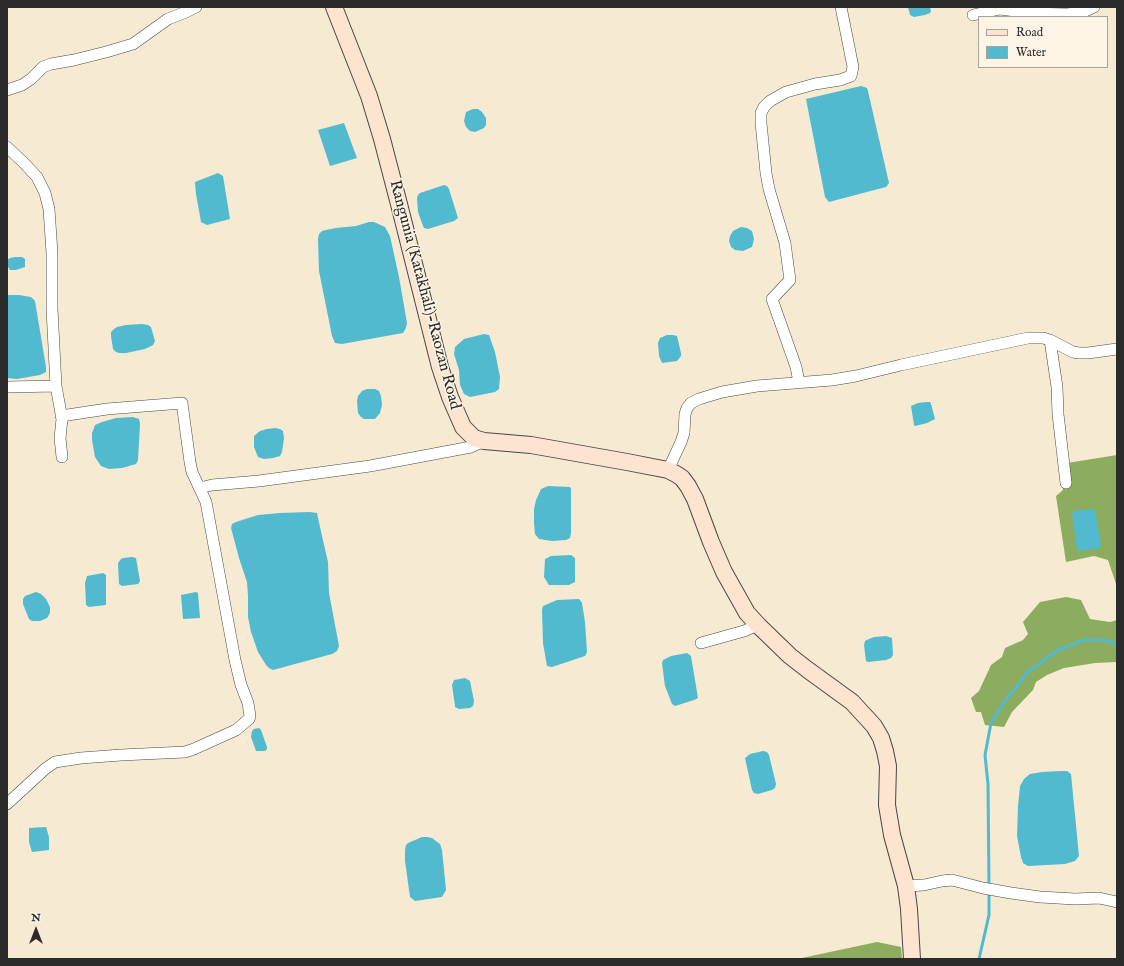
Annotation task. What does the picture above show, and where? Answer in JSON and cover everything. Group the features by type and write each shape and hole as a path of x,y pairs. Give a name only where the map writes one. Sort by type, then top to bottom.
{"main road":[{"name":"Rangunia (Katakhali)-Raozan Road","path":"334,7 369,96 382,139 440,367 462,427 474,438 484,441 546,447 627,462 668,470 682,478 695,499 724,572 747,613 790,656 852,702 874,726 881,738 888,766 887,806 889,821 906,886 912,958"}],"street":[{"path":"7,90 22,85 31,79 43,67 51,64 74,60 133,44 168,19 196,7"},
{"path":"797,382 798,377 796,367 772,299 790,280 785,243 766,174 760,122 761,113 770,101 786,92 815,84 840,80 851,76 853,67 841,7"},
{"path":"973,15 1003,8 1032,13 1067,14 1083,12 1094,7"},
{"path":"7,147 37,177 46,193 49,209 52,252 52,309 56,386 61,416 60,438 62,457"},
{"path":"668,470 684,433 685,414 687,408 691,403 699,398 742,388 832,380 856,376 1028,338 1050,340 1063,348 1079,353 1117,349"},
{"path":"1050,340 1057,387 1059,429 1066,484"},
{"path":"7,387 56,386"},
{"path":"7,804 45,769 55,762 121,754 185,752 236,730 249,719 250,713 235,660 206,502 192,472 182,403 107,409 61,416"},
{"path":"200,488 212,485 259,481 352,469 470,447 484,441"},
{"path":"701,643 744,631 758,625"},
{"path":"906,886 924,885 952,880 997,891 1040,897 1075,899 1099,898 1117,902"}],"green space":[{"path":"1117,455 1117,587 1108,560 1094,556 1066,562 1056,496 1063,490 1061,464"},
{"path":"1066,597 1081,600 1090,619 1110,622 1117,620 1117,662 1095,663 1064,668 1047,675 1036,682 1033,690 1012,712 1004,727 985,725 981,712 976,712 971,698 979,691 991,665 1002,657 1005,648 1023,640 1028,634 1023,622 1040,602"},
{"path":"877,942 901,947 902,959 797,959"}],"water":[{"path":"908,7 930,7 931,11 925,15 914,17 910,15"},
{"path":"861,86 867,88 868,91 889,183 886,187 829,202 825,197 806,99"},
{"path":"473,109 478,109 486,118 486,125 484,128 475,132 470,131 466,127 464,121 466,112"},
{"path":"344,123 357,158 330,166 318,130"},
{"path":"218,173 223,176 230,219 207,225 201,222 195,182"},
{"path":"444,185 449,189 458,218 454,221 428,229 424,228 418,212 418,195"},
{"path":"374,222 385,227 390,236 407,323 406,328 403,333 342,344 335,343 332,336 319,271 319,234 326,230 356,226"},
{"path":"741,227 752,231 754,239 752,247 743,251 735,250 731,247 729,241 733,231"},
{"path":"15,257 22,257 25,259 25,267 10,270 7,260"},
{"path":"7,295 31,297 35,301 46,367 46,372 40,375 17,379 7,378"},
{"path":"142,324 151,327 155,341 153,345 145,349 126,353 119,353 113,349 111,332 114,329 126,325"},
{"path":"484,334 489,335 495,352 500,377 499,389 495,392 470,397 464,394 460,385 459,370 454,354 455,347 464,339"},
{"path":"667,335 677,336 681,356 677,361 662,363 659,356 658,343 660,338"},
{"path":"367,389 375,389 379,391 381,396 382,405 380,413 375,419 364,419 358,413 358,396 362,391"},
{"path":"930,402 935,419 915,426 911,406 918,403"},
{"path":"133,417 139,419 140,424 138,460 136,464 122,468 109,469 101,466 95,457 92,440 92,433 95,425 116,418"},
{"path":"275,428 283,431 284,438 280,456 264,459 258,457 254,447 254,436 260,431"},
{"path":"548,486 570,487 571,489 571,533 570,538 566,540 552,541 539,539 535,534 534,509 536,500 541,489"},
{"path":"1095,510 1101,545 1099,548 1079,551 1077,549 1072,513 1074,511"},
{"path":"310,512 317,513 328,562 329,593 339,646 337,651 332,654 273,670 266,665 258,652 251,632 248,617 247,582 231,528 232,524 236,522 258,515"},
{"path":"571,555 575,558 575,582 569,585 549,585 544,577 545,559 551,556"},
{"path":"123,558 136,558 140,581 138,584 122,586 119,584 118,563"},
{"path":"103,573 106,575 106,605 89,607 86,605 85,583 87,576"},
{"path":"36,592 41,594 46,599 50,607 50,613 47,618 40,621 32,621 29,619 23,604 23,599 25,596"},
{"path":"196,592 198,593 200,618 183,619 181,595"},
{"path":"579,599 582,603 585,622 587,652 585,656 552,667 547,666 543,643 543,606 557,600"},
{"path":"886,636 892,638 893,655 891,658 886,660 866,661 865,641 874,637"},
{"path":"687,653 691,656 698,698 675,706 672,704 665,686 662,663 663,660 671,656"},
{"path":"465,678 470,681 474,701 473,706 470,708 459,709 455,707 452,685 454,680"},
{"path":"259,728 267,747 265,751 256,751 251,737 252,731"},
{"path":"763,751 767,752 769,755 776,784 775,788 772,790 758,794 754,793 752,790 745,758 750,754"},
{"path":"1067,771 1071,774 1079,856 1075,861 1065,864 1028,866 1023,863 1017,836 1020,786 1024,779 1030,774"},
{"path":"46,827 49,837 49,850 32,852 29,842 29,828"},
{"path":"422,837 432,838 440,844 442,850 446,890 442,897 415,901 410,897 405,850 408,843"}],"waterway":[{"path":"989,887 988,784 985,755 991,723 1004,702 1029,671 1058,650 1084,640 1104,640 1117,644"},
{"path":"979,959 989,915 989,892"}]}
